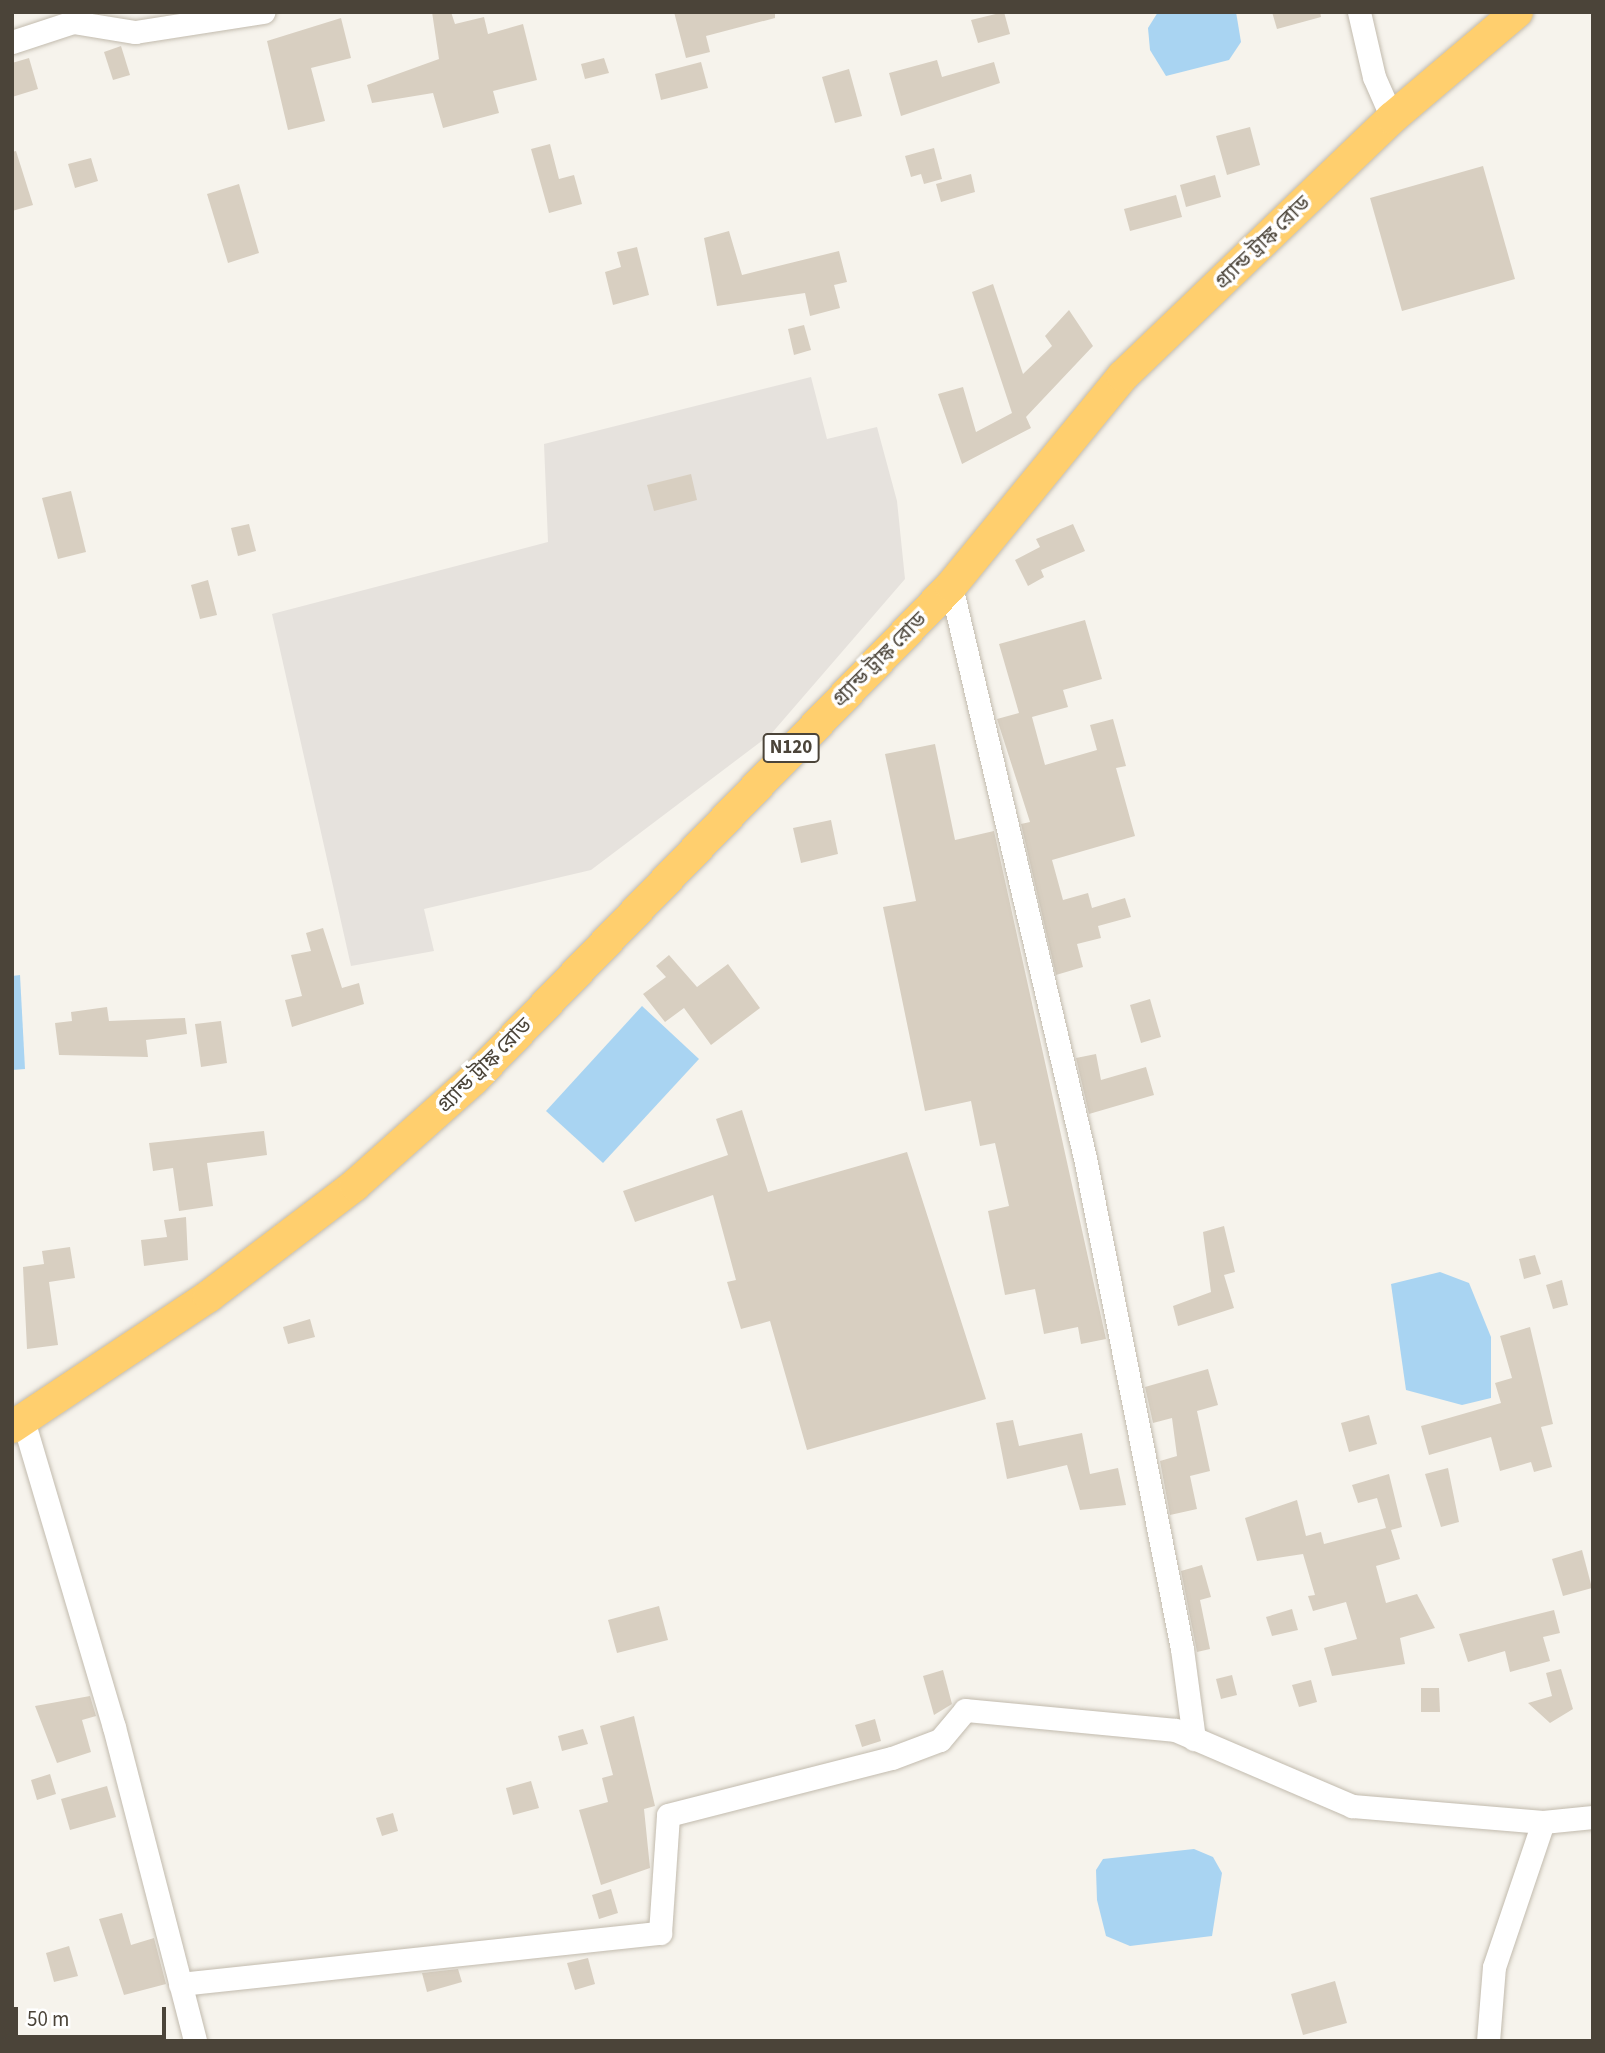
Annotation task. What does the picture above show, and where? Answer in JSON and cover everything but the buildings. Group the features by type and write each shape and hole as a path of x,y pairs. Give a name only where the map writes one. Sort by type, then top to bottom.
{"highway":[{"name":"গ্র্যান্ড ট্রাঙ্ক রোড","path":"18,1423 209,1296 355,1185 473,1080 951,586 1123,376 1392,118 1517,12"}],"street":[{"path":"12,42 73,22 135,32 263,12"},
{"path":"1359,12 1374,78 1392,118"},
{"path":"951,586 1076,1118 1166,1559 1194,1739"},
{"path":"18,1423 114,1727 195,2041"},
{"path":"180,1984 660,1933 668,1815 892,1758 940,1740 965,1710 1175,1730 1352,1806 1543,1822 1593,1817"},
{"path":"1488,2041 1493,1967 1543,1822"}],"shaded area":[{"path":"811,377 827,439 877,427 897,501 905,579 771,734 591,870 424,909 434,951 351,966 272,614 548,542 544,444"}],"water":[{"path":"1158,12 1236,12 1241,42 1229,60 1166,76 1150,50 1148,28"},
{"path":"20,975 25,1069 12,1070 12,976"},
{"path":"642,1006 699,1059 603,1163 546,1111"},
{"path":"1440,1272 1469,1283 1491,1337 1491,1398 1462,1405 1406,1390 1391,1284"},
{"path":"1194,1849 1213,1857 1222,1873 1212,1936 1130,1946 1106,1936 1097,1900 1096,1870 1103,1859"}]}
